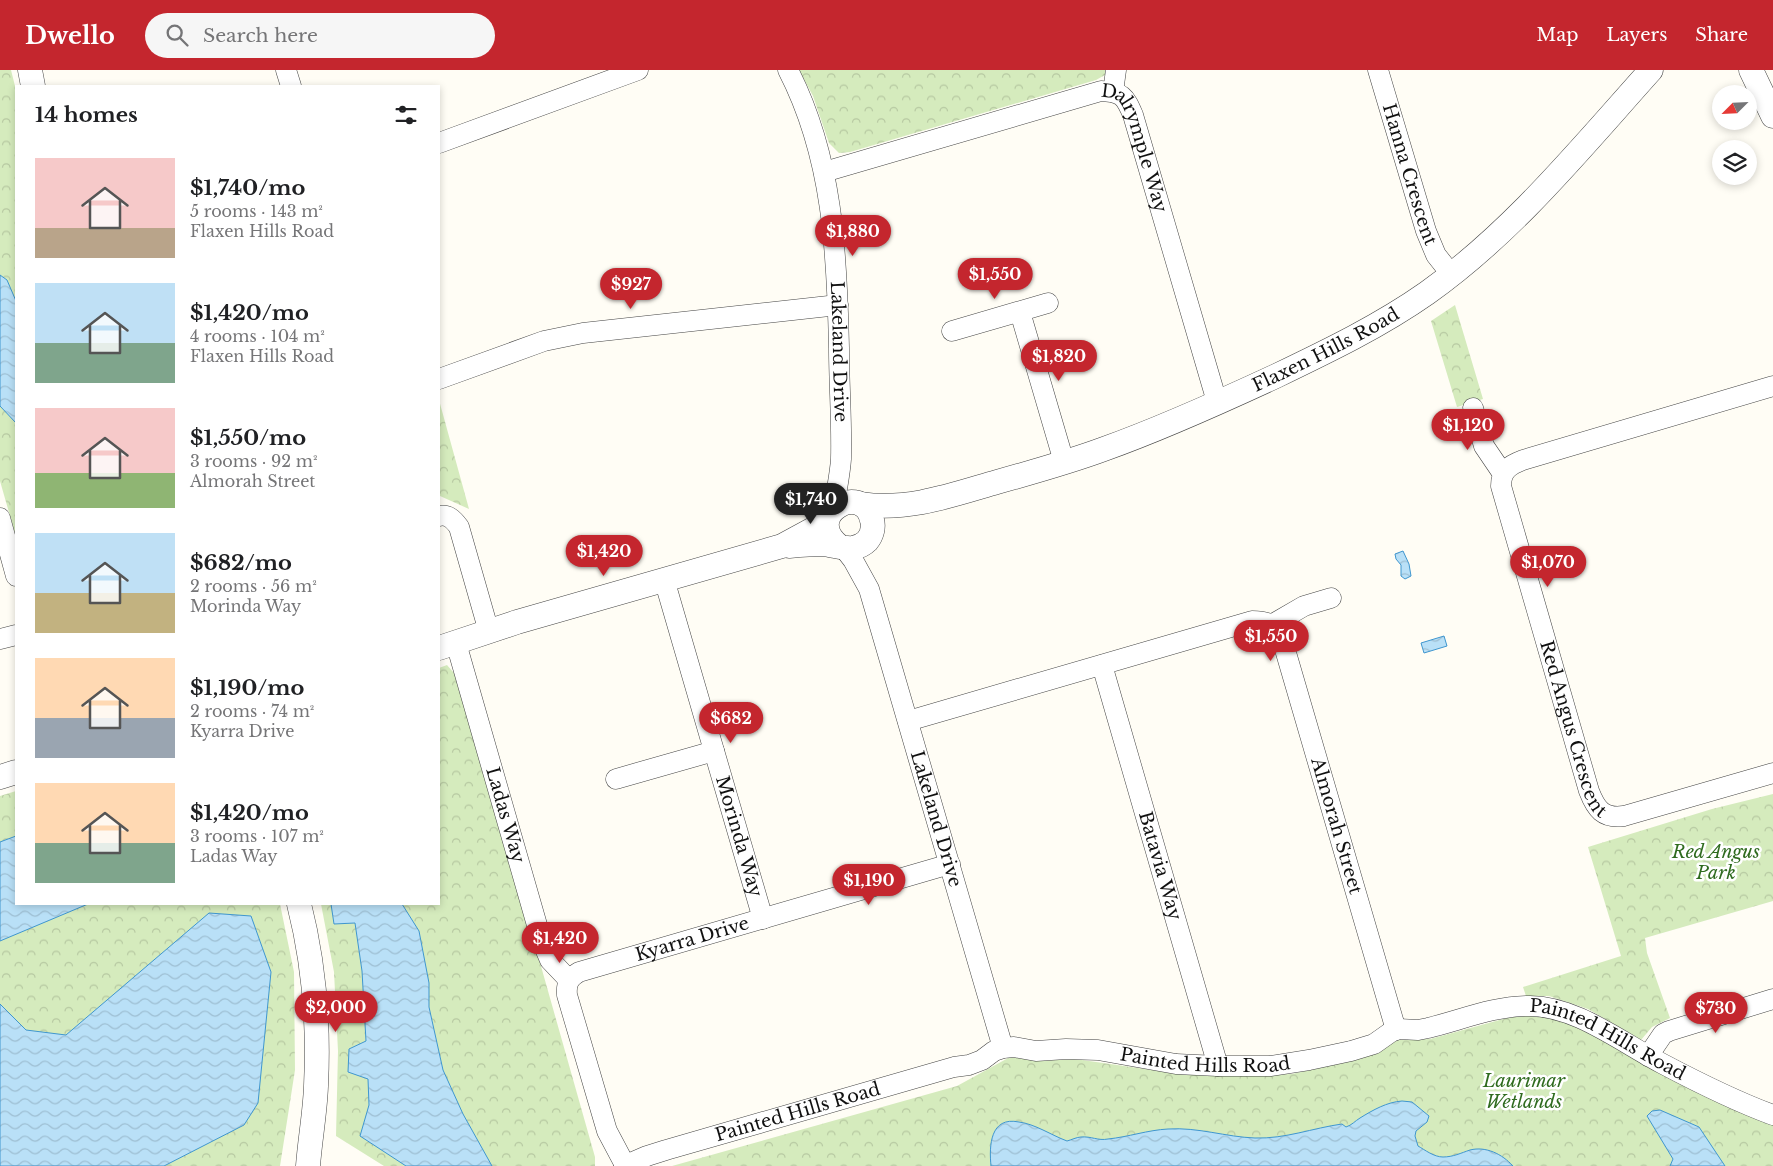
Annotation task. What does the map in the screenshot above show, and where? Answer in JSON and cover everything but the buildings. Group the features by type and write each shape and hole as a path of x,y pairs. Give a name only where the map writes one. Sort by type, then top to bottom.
{"street":[{"path":"30,70 33,85"},
{"path":"286,70 291,85"},
{"path":"440,143 638,70"},
{"name":"Lakeland Drive","path":"788,70 808,117 824,172 833,224 838,305 841,460 832,511"},
{"path":"1113,92 1116,70"},
{"name":"Hanna Crescent","path":"1378,70 1426,231 1436,255 1451,274"},
{"name":"Flaxen Hills Road","path":"868,539 886,522 920,504 1064,462 1153,431 1324,353 1358,335 1426,293 1491,241 1554,177 1651,70"},
{"path":"1751,70 1773,116"},
{"name":"Dalrymple Way","path":"824,172 1095,92 1121,94 1127,101 1132,114 1217,402"},
{"path":"952,331 1048,303"},
{"path":"440,379 544,341 583,333 838,305"},
{"path":"1020,312 1064,462"},
{"path":"1473,408 1484,446 1503,474 1512,464 1523,460 1773,386"},
{"name":"Lakeland Drive","path":"841,460 859,504"},
{"name":"Red Angus Crescent","path":"1503,474 1501,486 1504,498 1586,781 1596,807 1608,816 1615,818 1773,773"},
{"path":"447,646 664,579 782,546 822,544 851,548 859,546 868,539 873,529 871,515 859,504 849,502 841,504 817,527 782,546"},
{"name":"Flaxen Hills Road","path":"859,504 881,507 920,504"},
{"path":"832,511 827,522 829,535 841,546"},
{"path":"440,516 443,515 452,519 458,526 489,632"},
{"path":"0,518 15,572"},
{"name":"Lakeland Drive","path":"868,539 869,588"},
{"name":"Lakeland Drive","path":"841,546 853,560 869,588 1004,1048"},
{"name":"Morinda Way","path":"664,579 763,919"},
{"path":"908,721 1252,621 1273,624 1304,606 1331,598"},
{"name":"Almorah Street","path":"1273,624 1280,632 1396,1030"},
{"path":"0,640 15,635"},
{"name":"Ladas Way","path":"447,646 541,939 550,960 569,980"},
{"name":"Batavia Way","path":"1102,665 1218,1066"},
{"path":"616,779 714,751"},
{"path":"0,777 15,772"},
{"name":"Kyarra Drive","path":"569,980 579,972 950,864"},
{"path":"299,905 311,963 317,1045 316,1087 308,1166"},
{"path":"569,980 566,986 567,995 605,1122 613,1145 624,1166"},
{"path":"1648,1056 1663,1034 1669,1031 1773,999"},
{"name":"Painted Hills Road","path":"624,1166 666,1150 954,1067 969,1065 1004,1048 1014,1047 1036,1051 1066,1049 1098,1050 1176,1064 1270,1066 1309,1060 1366,1047 1396,1030 1428,1028 1499,1009 1528,1006 1558,1009 1578,1016 1704,1085 1773,1115"}],"green space":[{"path":"0,70 11,70 15,86 15,534 0,481"},
{"path":"799,70 1105,70 1105,75 1096,80 850,152 839,153 829,143 813,96"},
{"path":"1455,305 1483,399 1457,407 1431,321"},
{"path":"440,404 469,509 440,496"},
{"path":"447,665 460,680 595,1157 595,1166 384,1166 336,1136 338,1051 334,972 321,905 440,905 440,668"},
{"path":"15,791 15,905 280,905 294,972 295,1070 280,1166 0,1166 0,796"},
{"name":"Red Angus Park","path":"1773,794 1773,901 1645,938 1647,953 1670,1018 1652,1027 1641,1040 1588,1009 1549,996 1526,996 1523,987 1621,956 1588,847 1712,809"},
{"name":"Laurimar Wetlands","path":"1518,1015 1549,1015 1580,1025 1773,1125 1773,1166 672,1166 957,1086 1010,1057 1040,1061 1075,1059 1180,1074 1233,1076 1292,1074 1369,1056 1398,1040 1430,1039"}],"water":[{"path":"0,275 7,280 15,299 15,422 0,406"},
{"path":"1403,551 1409,564 1411,576 1405,579 1401,576 1401,565 1396,559 1395,554"},
{"path":"1444,636 1447,646 1424,653 1421,643"},
{"path":"15,836 15,905 86,905 0,941 0,842"},
{"path":"331,905 403,905 419,931 429,983 429,1007 443,1070 463,1114 492,1166 406,1166 360,1136 369,1105 368,1079 348,1072 349,1049 366,1041 362,971 355,923 334,924"},
{"path":"209,913 251,916 271,972 258,1103 244,1125 164,1166 0,1166 0,1004 26,1030 66,1035"},
{"path":"1402,1101 1412,1102 1429,1116 1427,1122 1416,1131 1415,1136 1418,1146 1436,1156 1443,1157 1454,1156 1476,1149 1488,1150 1504,1158 1513,1166 991,1166 990,1150 993,1134 997,1128 1009,1121 1031,1125 1067,1141 1081,1137 1104,1139 1123,1137 1168,1129 1266,1138 1342,1124 1346,1127 1380,1107"},
{"path":"1660,1110 1699,1127 1725,1166 1670,1166 1673,1159 1647,1116 1652,1111"}]}
